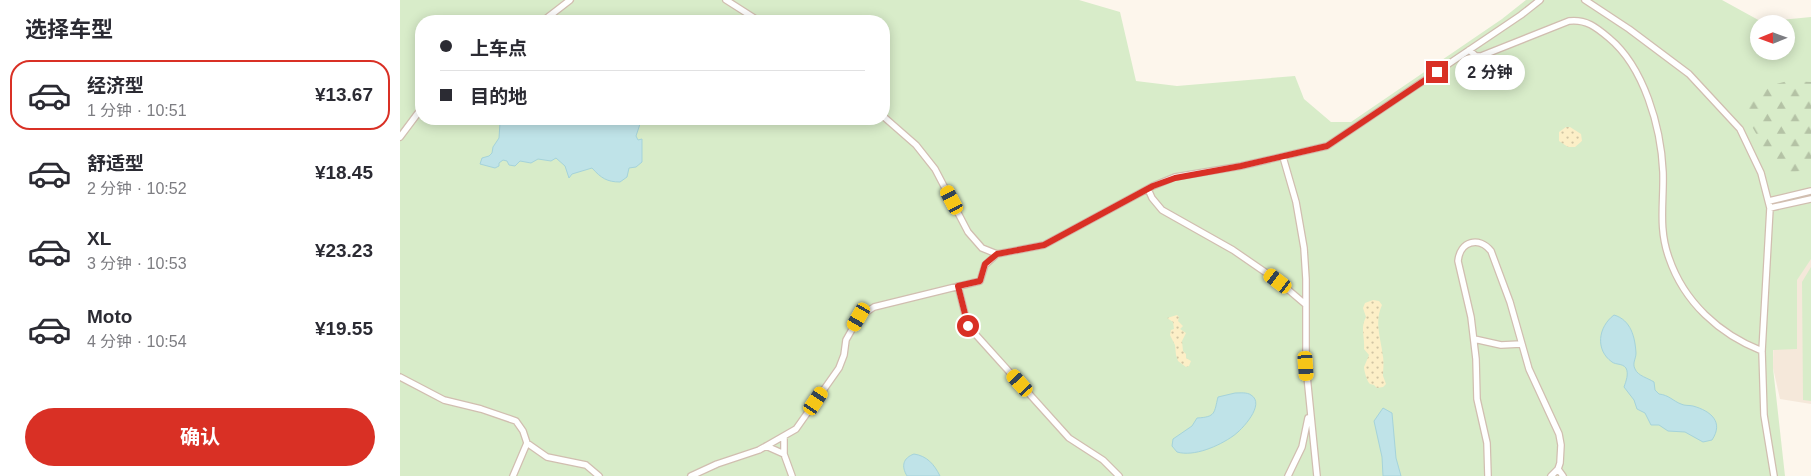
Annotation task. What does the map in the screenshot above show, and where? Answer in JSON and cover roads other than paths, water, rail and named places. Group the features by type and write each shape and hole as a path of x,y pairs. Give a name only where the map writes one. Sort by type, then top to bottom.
{"street":[{"path":"551,15 570,0"},
{"path":"726,0 749,15"},
{"path":"692,476 717,464 766,446 796,429 839,368 844,355 846,340 859,317 874,307 980,281 985,264 997,254 1044,245 1148,188 1175,178 1241,166 1327,146 1540,0"},
{"path":"1585,0 1629,29 1689,74 1740,129 1762,173 1770,200 1762,351 1764,415 1774,476"},
{"path":"1469,50 1471,54 1481,56 1569,21 1578,20 1594,26 1618,46 1646,93 1658,132 1663,172 1661,224 1665,247 1673,268 1690,298 1713,323 1736,339 1762,351"},
{"path":"400,137 415,117"},
{"path":"890,122 916,145 935,169 968,232 982,248 997,254"},
{"path":"1283,157 1296,202 1302,233 1305,264 1306,366 1317,476"},
{"path":"1148,188 1155,202 1162,210 1233,250 1305,304"},
{"path":"1770,200 1811,191"},
{"path":"1770,208 1811,199"},
{"path":"1488,476 1487,443 1477,399 1474,339 1469,304 1458,261 1458,254 1462,248 1467,243 1474,241 1487,245 1491,251 1510,302 1529,369 1559,434 1561,451 1555,474 1563,476"},
{"path":"958,286 968,326 1064,432 1076,443 1104,460 1118,476"},
{"path":"1474,339 1501,346 1521,344"},
{"path":"400,376 444,400 516,421 523,430 527,443 547,457 586,465 599,476"},
{"path":"1288,476 1302,447 1309,409"},
{"path":"784,437 784,454 792,476"},
{"path":"513,476 527,443"},
{"path":"766,446 784,454"}],"water":[{"path":"500,125 640,125 636,136 638,140 642,139 642,162 636,167 629,168 627,177 620,182 604,179 592,168 572,174 569,178 565,166 556,158 551,161 538,159 531,163 520,161 515,166 509,165 507,161 503,160 495,168 480,164 482,158 492,153 493,147 499,138"},
{"path":"1614,315 1620,317 1628,325 1633,335 1636,371 1654,382 1655,390 1659,394 1682,405 1693,406 1710,414 1714,418 1717,428 1712,440 1703,442 1685,432 1668,431 1659,425 1651,425 1645,413 1637,409 1634,400 1624,387 1627,375 1626,368 1623,365 1614,363 1607,357 1601,345 1602,332"},
{"path":"1235,393 1248,393 1255,399 1256,404 1251,417 1242,428 1227,440 1206,450 1191,453 1177,452 1172,446 1173,439 1192,426 1197,418 1211,415 1216,407 1218,397"},
{"path":"1383,408 1392,413 1396,458 1401,476 1383,476 1382,457 1374,421"},
{"path":"914,454 930,461 940,476 907,476 904,463 907,458"}]}
